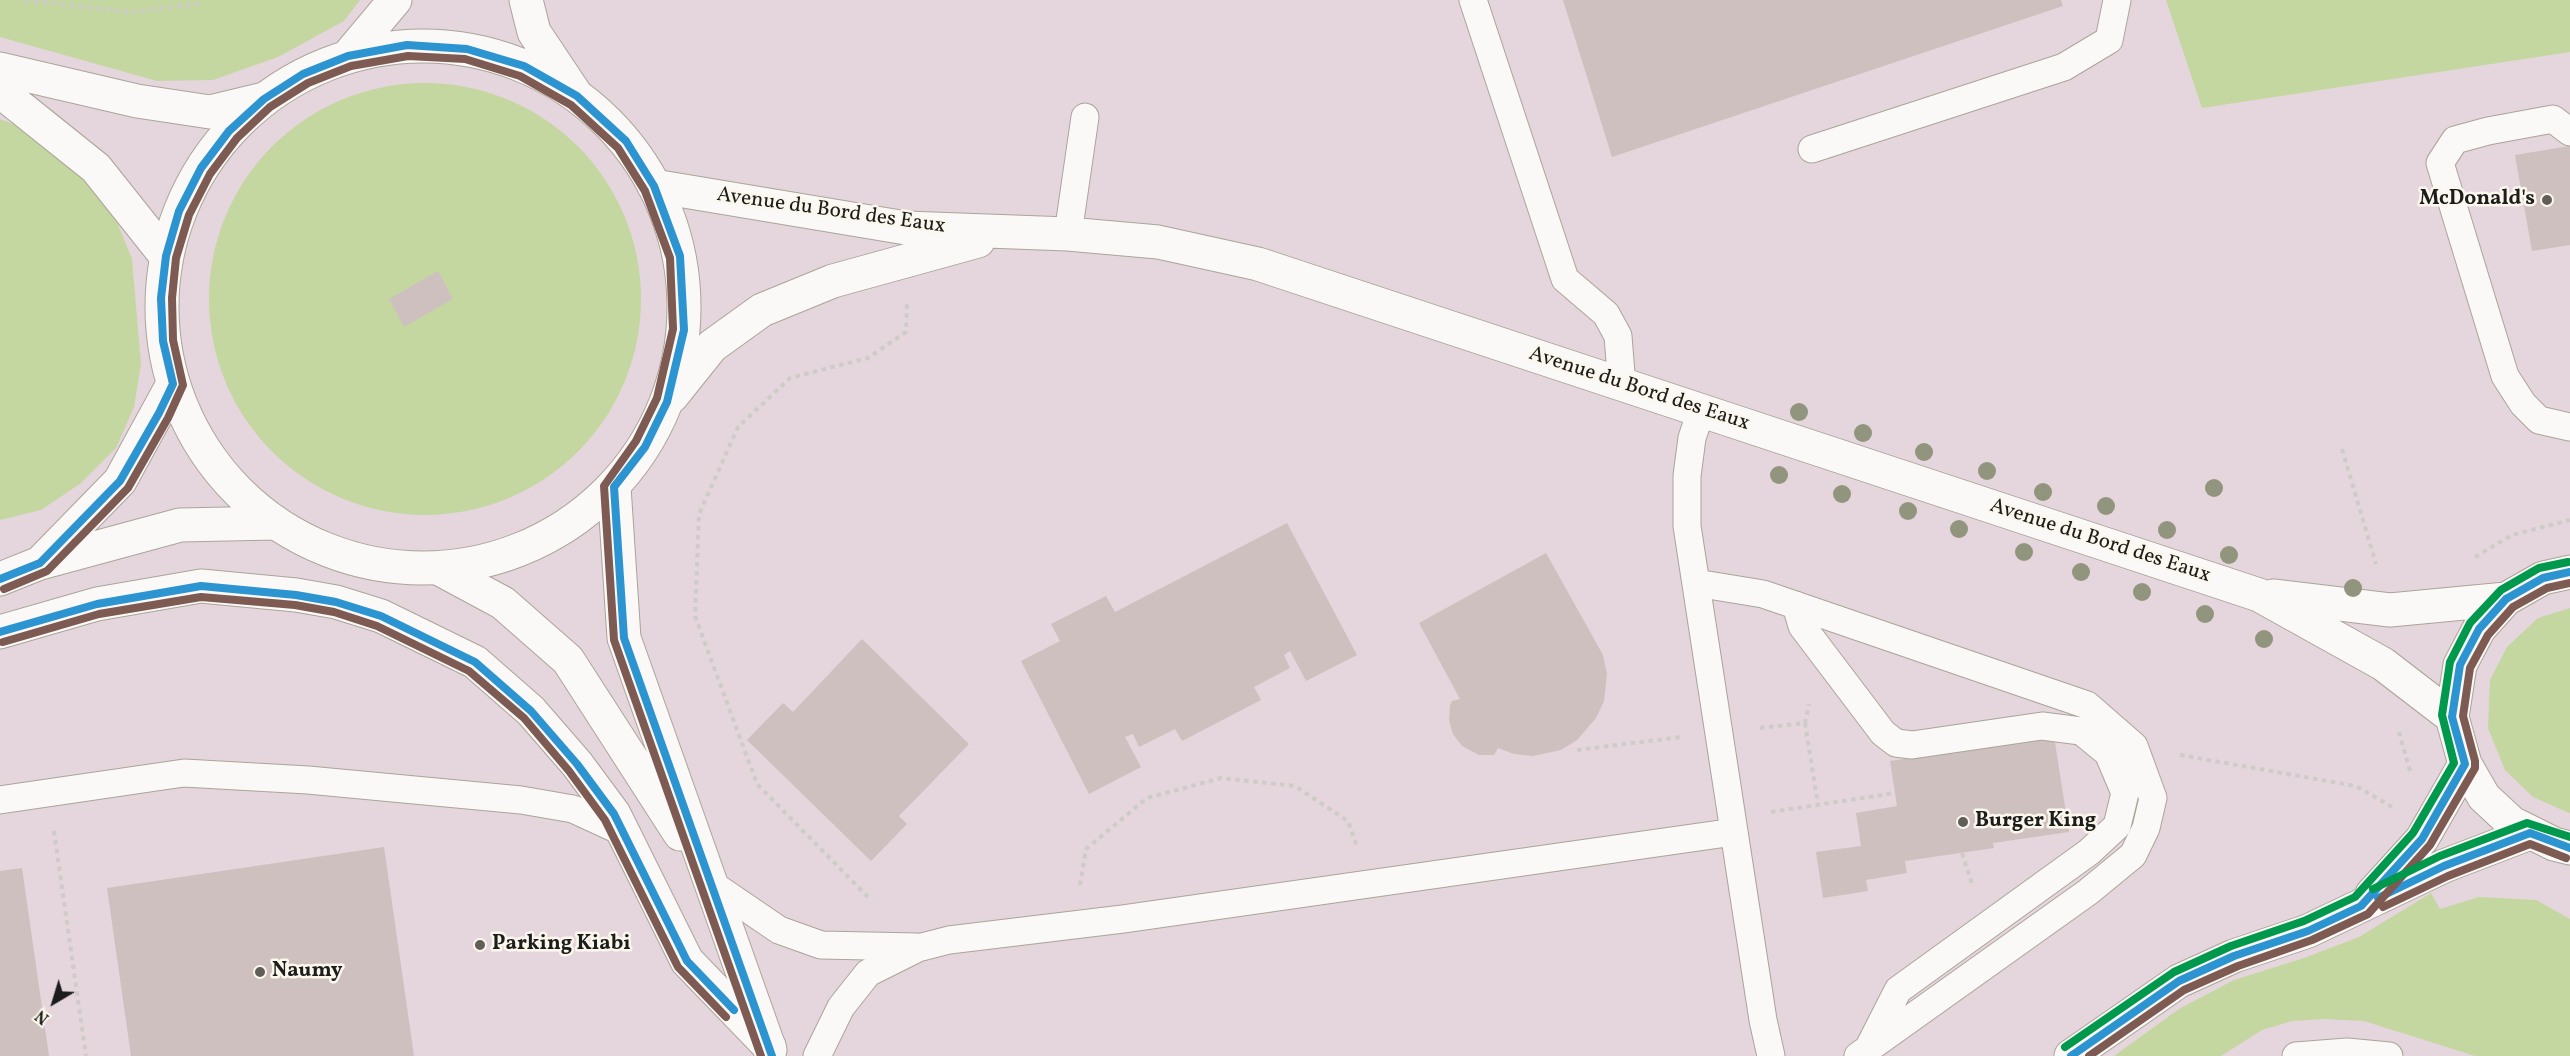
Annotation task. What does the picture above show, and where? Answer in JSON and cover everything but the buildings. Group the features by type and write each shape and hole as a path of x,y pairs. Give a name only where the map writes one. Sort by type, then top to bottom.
{"street":[{"path":"348,56 395,0"},
{"path":"526,0 534,32 577,96"},
{"path":"407,45 467,49 524,66 577,96 626,141 654,186 680,255 684,330 667,402 645,447 614,487 577,519 534,545 487,561 438,568 353,559 275,523 241,495 212,462 189,425 173,384 164,341 162,309 166,256 179,210 201,168 229,131 264,99 303,74 348,56 407,45"},
{"path":"0,69 137,101 210,112 264,99"},
{"path":"0,91 96,168 166,256"},
{"name":"Avenue du Bord des Eaux","path":"654,186 906,228 1068,234 1158,242 1258,264 2259,595 2383,664 2452,717"},
{"name":"Avenue du Bord des Eaux","path":"667,402 712,346 762,310 833,281 1009,233"},
{"path":"40,563 120,481 173,384"},
{"path":"614,487 624,638 771,1051"},
{"path":"0,579 40,563 180,525 275,523"},
{"path":"438,568 503,603 568,660 712,885"},
{"path":"2570,572 2543,578 2506,599 2479,629 2460,665 2452,717 2465,764 2484,797 2512,823 2530,833 2570,848"},
{"path":"0,632 97,604 201,586 296,595 336,602 381,616 475,662 531,711 577,764 614,814 687,961 771,1051"},
{"name":"Avenue du Bord des Eaux","path":"2259,595 2390,609 2506,599"},
{"path":"2361,906 2422,839 2465,764"},
{"path":"2071,1056 2179,981 2234,956 2308,931 2444,866 2530,833"}],"lane":[{"path":"1473,0 1565,279 1606,314 1618,336 1622,386"},
{"path":"1812,149 2064,67 2109,40 2117,0"},
{"path":"1068,234 1085,117"},
{"path":"2570,132 2553,119 2488,131 2455,140 2440,163 2505,376 2523,404 2539,420 2570,427"},
{"path":"1701,411 1692,438 1687,476 1687,526 1771,1056"},
{"path":"1696,583 1763,594 2087,705 2134,746 2153,798 2146,828 2133,855 2088,892 1863,1052"},
{"path":"1796,605 1802,626 1883,733 1896,743 1912,745 2042,726 2080,731 2108,753 2125,793 2117,826 2089,852 1898,990 1863,1052"},
{"path":"0,800 48,791 184,773 308,780 521,800 573,808 623,832"},
{"path":"712,885 779,930 821,945 918,948 971,937 1075,925 1365,883 1733,825"},
{"path":"818,1056 841,1007 868,973 918,948"},
{"path":"2296,1056 2347,1052 2389,1056"}],"path":[{"path":"25,0 129,12 197,4 200,0"},
{"path":"868,897 757,784 695,616 699,514 738,427 790,378 868,358 906,332 908,293"},
{"path":"2342,449 2377,567"},
{"path":"1805,723 1818,805"},
{"path":"2398,729 2406,748 2412,779"},
{"path":"2139,761 2164,752 2356,786 2396,810"},
{"path":"1075,925 1086,849 1147,798 1221,778 1295,786 1348,821 1365,883"},
{"path":"48,791 86,1056"},
{"path":"1733,825 1818,805 1895,793"}],"shaded area":[{"path":"0,0 2166,0 2202,108 2570,52 2570,1056 0,1056"}],"green space":[{"path":"0,0 360,0 344,21 278,57 213,80 157,81 0,37"},
{"path":"2166,0 2570,0 2570,52 2202,108"},
{"path":"425,83 467,87 508,99 545,119 578,146 605,179 625,216 637,257 641,299 637,341 625,382 605,419 578,452 545,479 508,499 467,511 425,515 383,511 342,499 305,479 272,452 245,419 225,382 213,341 209,299 213,257 225,216 245,179 272,146 305,119 342,99 383,87"},
{"path":"0,119 21,127 54,154 92,188 116,220 132,259 141,364 134,407 116,448 81,483 41,510 0,520"},
{"path":"2570,608 2569,813 2533,797 2505,770 2488,728 2490,680 2507,647 2538,618"},
{"path":"2431,893 2440,909 2479,897 2536,900 2570,919 2570,1056 2475,1056 2364,1021 2324,1019 2292,1021 2262,1030 2221,1056 2114,1056 2179,1009 2234,980 2304,958 2359,937"}],"transit line":[{"path":"0,579 40,563 120,481 159,413 173,384 163,341 161,298 166,256 179,211 201,168 229,131 264,99 303,74 348,56 407,45 467,49 524,66 577,96 626,141 654,186 680,256 684,330 667,402 645,447 614,487 624,638 772,1056"},
{"path":"4,589 47,571 128,488 168,418 183,385 173,340 172,298 176,258 189,215 210,174 237,138 270,107 308,83 351,66 408,56 465,59 520,76 571,105 618,148 645,191 670,258 673,329 657,398 636,441 604,486 614,640 761,1056"},
{"path":"2065,1047 2174,972 2231,946 2304,921 2355,897 2413,833 2454,763 2442,715 2450,662 2470,623 2501,590 2539,568 2568,562"},
{"path":"2071,1056 2179,981 2234,956 2308,931 2361,906 2422,839 2465,764 2452,717 2460,665 2479,629 2506,599 2543,578 2570,572"},
{"path":"2089,1056 2184,990 2238,966 2312,940 2368,914 2430,845 2475,768 2463,716 2470,668 2488,635 2513,607 2547,588 2570,583"},
{"path":"0,632 97,604 201,586 296,595 336,602 381,616 475,662 531,711 577,764 614,814 687,961 734,1010"},
{"path":"3,642 99,614 201,597 295,605 334,612 377,626 469,671 524,718 569,771 605,820 678,967 726,1017"},
{"path":"2373,889 2440,856 2527,823 2570,837"},
{"path":"2378,898 2444,866 2530,833 2570,848"},
{"path":"2383,907 2448,876 2530,844 2566,858"}],"place":[{"name":"McDonald's","path":"2547,200"},
{"name":"Burger King","path":"1963,822"},
{"name":"Parking Kiabi","path":"480,945"},
{"name":"Naumy","path":"260,972"}]}
